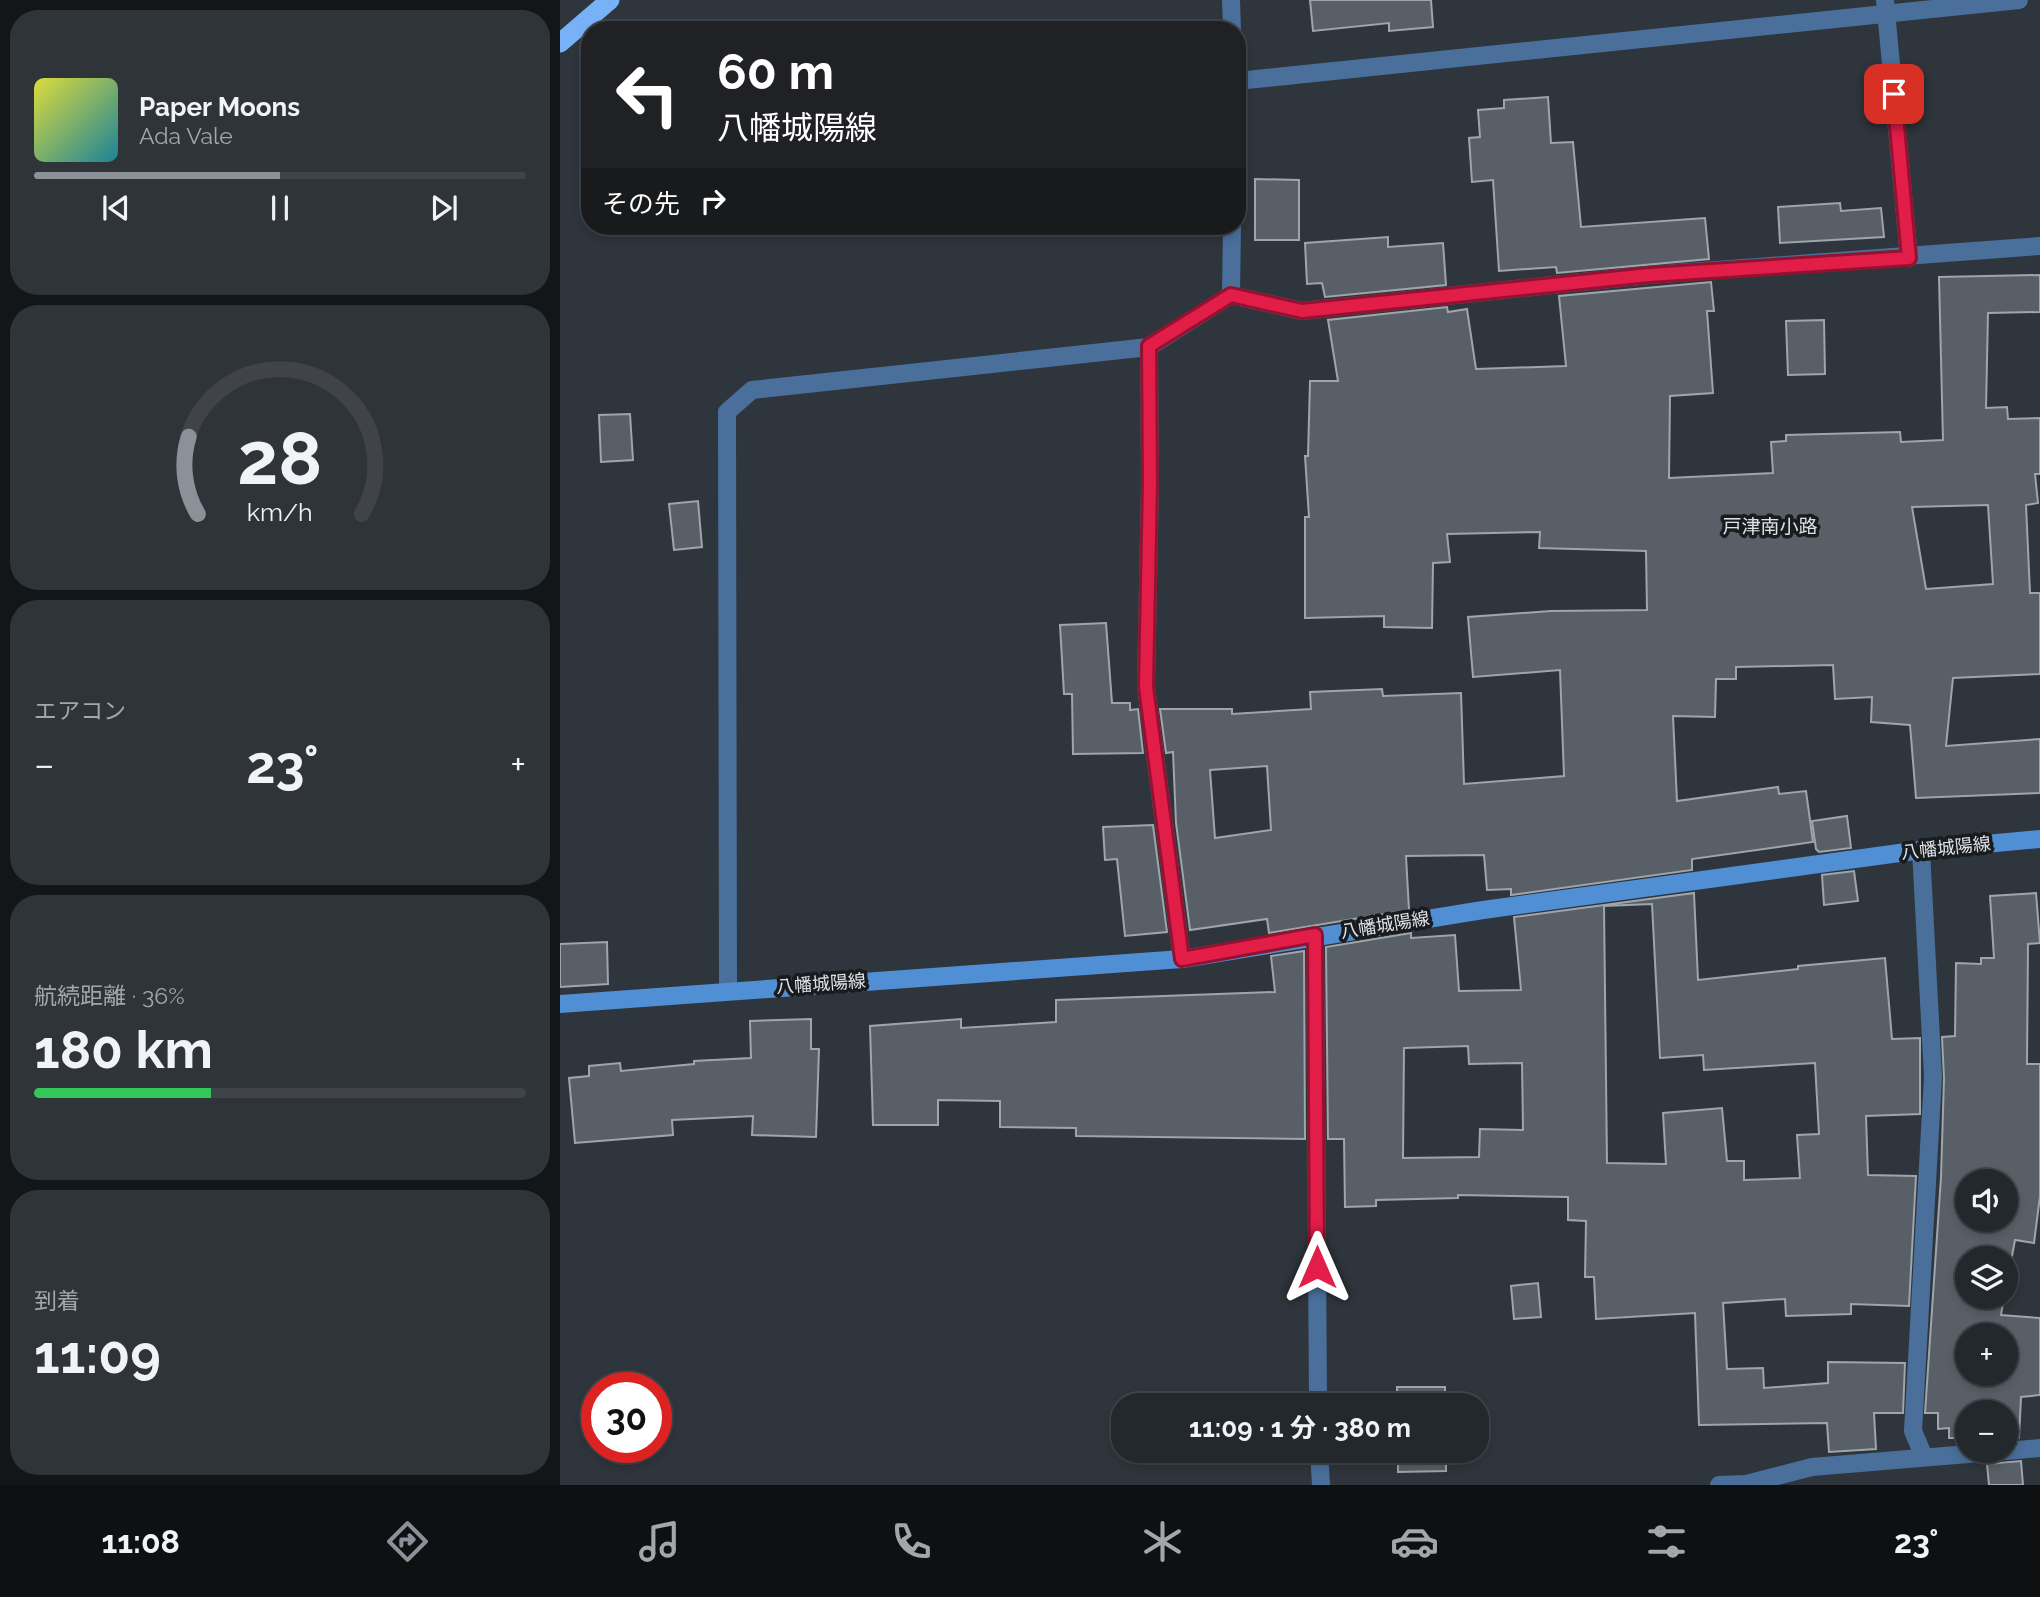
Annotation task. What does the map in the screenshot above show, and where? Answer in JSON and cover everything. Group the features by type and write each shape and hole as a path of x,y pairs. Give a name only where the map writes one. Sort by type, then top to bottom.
{"highway":[{"path":"586,21 610,0"},
{"path":"560,43 581,25"}],"main road":[{"name":"八幡城陽線","path":"560,1003 1182,959 1315,935 1921,850 2040,839"}],"street":[{"path":"1231,0 1232,21"},
{"path":"1246,80 1886,6 2020,0"},
{"path":"1886,6 1909,258"},
{"path":"1231,295 1232,235"},
{"path":"728,990 727,412 752,390 1149,346 1231,295 1302,311 1649,275 1909,258 2040,246"},
{"path":"1149,346 1150,482 1146,687 1182,959"},
{"path":"1921,850 1933,1077 1913,1431 1924,1457"},
{"path":"1315,935 1318,1393"},
{"path":"2018,1450 2040,1448"},
{"path":"1719,1485 1746,1484 1812,1466 1955,1455"},
{"path":"1320,1463 1321,1485"}],"building":[{"path":"1310,0 1431,0 1433,27 1389,31 1389,23 1313,31"},
{"path":"1548,97 1551,143 1573,142 1581,227 1705,218 1709,259 1557,273 1556,267 1499,271 1493,180 1472,182 1469,138 1480,137 1478,110 1504,108 1504,100"},
{"path":"1255,179 1299,180 1299,240 1255,240"},
{"path":"1840,203 1841,211 1881,208 1884,237 1780,243 1778,207"},
{"path":"1388,237 1388,247 1443,243 1446,285 1325,297 1322,283 1307,284 1305,243"},
{"path":"2040,275 2040,312 1988,313 1986,408 2007,407 2008,419 2040,418 2040,474 2035,474 2038,503 2026,505 2030,593 2040,593 2040,674 1953,678 1946,746 2040,739 2040,793 1916,798 1910,725 1871,722 1872,697 1835,699 1833,665 1736,667 1736,679 1716,679 1715,717 1673,716 1677,801 1778,787 1779,794 1806,791 1813,842 1692,859 1692,870 1511,895 1511,889 1487,890 1484,855 1406,856 1409,910 1269,933 1267,919 1190,930 1176,823 1173,752 1166,753 1160,709 1232,709 1232,714 1311,709 1310,692 1382,689 1383,696 1461,693 1464,784 1564,776 1560,670 1473,677 1468,617 1551,611 1647,610 1646,551 1539,548 1540,532 1447,534 1450,562 1433,563 1432,628 1384,627 1384,616 1305,618 1305,517 1309,517 1305,456 1308,456 1310,381 1338,381 1328,320 1447,307 1448,312 1467,309 1476,369 1566,366 1559,296 1711,282 1714,311 1707,311 1713,393 1670,396 1669,478 1773,473 1771,442 1786,441 1786,435 1900,432 1901,442 1943,440 1939,277","holes":["1988,505 1993,584 1926,589 1912,507","1267,766 1271,830 1215,838 1210,770"]},
{"path":"1824,320 1825,374 1788,375 1786,321"},
{"path":"630,414 633,460 601,462 599,415"},
{"path":"698,501 702,547 674,550 669,504"},
{"path":"1106,623 1112,703 1130,703 1130,710 1138,709 1143,753 1073,754 1072,694 1064,694 1060,625"},
{"path":"1847,816 1851,848 1819,852 1816,849 1812,821"},
{"path":"1153,825 1167,932 1125,936 1117,859 1105,860 1103,827"},
{"path":"1854,871 1858,901 1824,905 1822,875"},
{"path":"1694,893 1698,980 1798,969 1798,966 1885,958 1892,1039 1920,1038 1920,1114 1866,1116 1868,1175 1916,1176 1909,1306 1851,1304 1851,1314 1786,1316 1785,1299 1723,1303 1727,1369 1763,1368 1764,1388 1828,1383 1828,1362 1905,1363 1903,1413 1874,1413 1876,1449 1829,1452 1827,1423 1699,1425 1695,1313 1596,1319 1594,1277 1585,1277 1586,1221 1568,1220 1568,1197 1458,1195 1458,1198 1376,1200 1376,1206 1345,1207 1344,1139 1328,1139 1326,947 1411,933 1411,938 1455,935 1459,991 1521,990 1514,917","holes":["1652,904 1660,1058 1703,1055 1704,1070 1815,1063 1819,1134 1797,1135 1800,1178 1744,1180 1744,1161 1727,1161 1722,1108 1663,1113 1666,1164 1607,1163 1604,906","1468,1046 1469,1064 1522,1063 1523,1130 1480,1129 1479,1157 1403,1158 1404,1048"]},
{"path":"2036,893 2040,943 2028,944 2027,1064 2040,1064 2040,1196 2034,1243 2015,1240 2014,1246 1955,1246 1955,1309 2002,1309 2001,1315 2040,1318 2040,1395 2021,1397 2018,1438 2018,1400 1955,1400 1955,1438 1949,1438 1949,1428 1938,1429 1938,1413 1925,1413 1941,1177 1944,1078 1942,1037 1955,1036 1956,963 1981,964 1981,958 1994,958 1990,896"},
{"path":"607,942 608,984 560,987 560,944"},
{"path":"1304,951 1305,1139 1076,1136 1076,1128 1000,1127 1000,1101 938,1100 938,1125 873,1125 870,1026 961,1019 961,1028 1056,1022 1056,1000 1275,992 1271,956"},
{"path":"811,1019 811,1049 819,1049 816,1137 752,1135 753,1116 672,1120 673,1135 575,1143 569,1078 589,1076 589,1066 620,1063 621,1071 694,1064 694,1061 751,1058 750,1021"},
{"path":"1538,1283 1541,1317 1514,1319 1511,1286"},
{"path":"1397,1387 1445,1387 1445,1393 1397,1393"},
{"path":"2021,1461 2023,1485 1989,1485 1987,1464"},
{"path":"1398,1463 1446,1463 1446,1471 1398,1472"}],"district":[{"name":"戸津南小路","path":"1770,526"}],"route":[{"path":"1317,1267 1315,935 1182,959 1162,825 1146,687 1150,482 1149,346 1231,295 1302,311 1649,275 1909,258 1894,94"}]}
